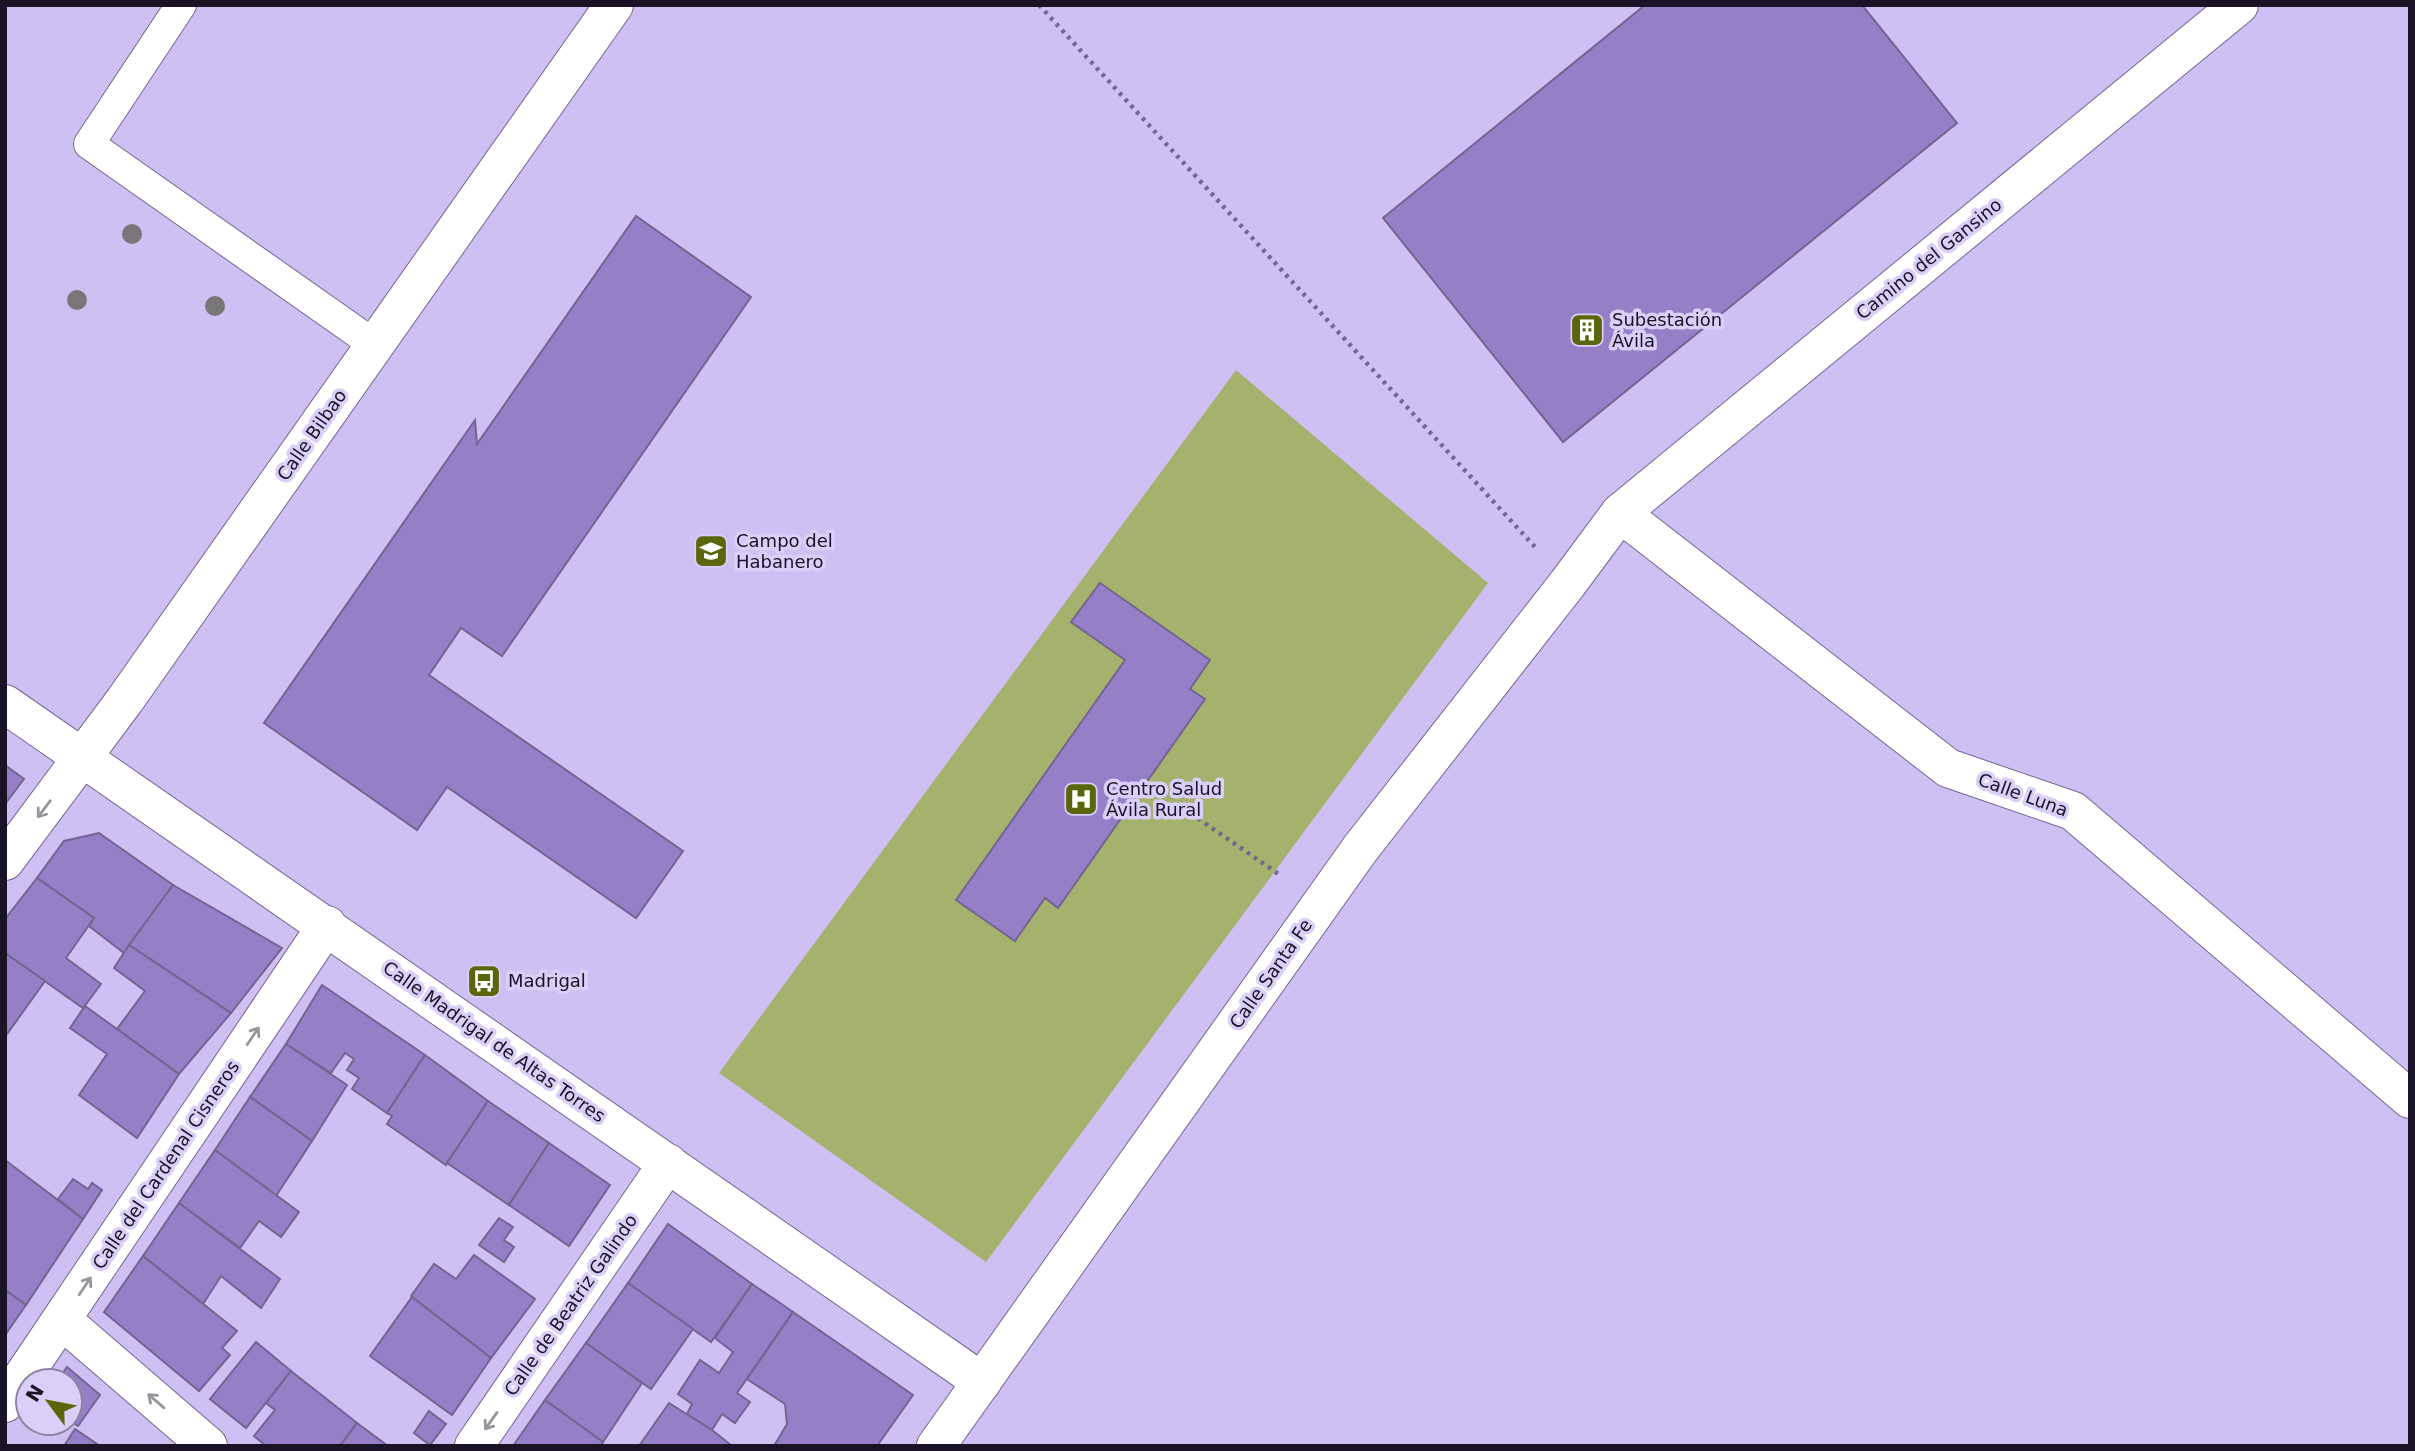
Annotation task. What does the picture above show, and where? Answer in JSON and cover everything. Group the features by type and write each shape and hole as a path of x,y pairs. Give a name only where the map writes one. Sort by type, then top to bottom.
{"street":[{"name":"Calle Bilbao","path":"5,861 83,758 614,5"},
{"name":"Camino del Gansino","path":"1620,513 2239,5"},
{"name":"Calle Santa Fe","path":"936,1446 1360,849 1620,513"},
{"name":"Calle Luna","path":"1620,513 1948,768 2073,811 2410,1099"},
{"name":"Calle Madrigal de Altas Torres","path":"5,704 982,1382"},
{"name":"Calle del Cardenal Cisneros","path":"5,1403 327,925"},
{"name":"Calle de Beatriz Galindo","path":"474,1446 668,1163"},
{"path":"62,1320 208,1446"}],"lane":[{"path":"181,5 89,144 375,345"}],"path":[{"path":"1039,5 1568,583"},
{"path":"1177,804 1321,904"}],"green space":[{"path":"1236,370 1488,583 986,1262 719,1073"}],"building":[{"name":"Subestación Ávila","path":"1645,5 1862,5 1957,123 1563,442 1383,218"},
{"path":"636,216 751,297 502,656 461,628 429,675 683,851 636,918 447,787 417,830 264,723 475,420 477,444"},
{"name":"Centro Salud Ávila Rural","path":"1100,583 1210,660 1190,689 1205,699 1058,908 1045,898 1015,941 956,900 1125,660 1071,622"},
{"path":"5,765 24,779 5,804"},
{"path":"99,833 173,885 124,953 89,926 94,918 37,878 64,841"},
{"path":"37,878 94,918 66,958 101,984 83,1008 5,953 5,919"},
{"path":"173,885 282,948 231,1013 129,945"},
{"path":"129,945 231,1013 179,1074 117,1029 145,991 114,968"},
{"path":"5,953 45,981 5,1037"},
{"path":"322,985 425,1055 387,1113 352,1089 359,1078 347,1070 354,1059 345,1053 331,1073 286,1044"},
{"path":"85,1006 179,1074 137,1138 79,1095 107,1054 70,1028"},
{"path":"286,1044 347,1085 312,1141 250,1097"},
{"path":"425,1055 488,1101 446,1165 387,1124 392,1116 387,1113"},
{"path":"250,1097 312,1141 276,1196 215,1150"},
{"path":"488,1101 549,1143 509,1205 447,1163"},
{"path":"549,1143 610,1185 569,1246 509,1205"},
{"path":"215,1150 299,1212 281,1237 259,1221 240,1248 179,1203"},
{"path":"5,1160 83,1219 26,1305 5,1290"},
{"path":"73,1179 88,1189 92,1183 102,1190 83,1219 58,1199"},
{"path":"179,1203 280,1279 261,1308 221,1276 203,1304 143,1256"},
{"path":"499,1218 513,1227 504,1240 514,1247 504,1262 479,1245"},
{"path":"668,1224 752,1284 711,1342 628,1283"},
{"path":"474,1255 535,1299 491,1358 411,1296 434,1264 456,1279"},
{"path":"143,1256 237,1331 222,1348 230,1355 199,1391 104,1312"},
{"path":"628,1283 693,1329 651,1389 586,1343"},
{"path":"752,1284 793,1312 737,1393 750,1402 735,1423 722,1414 712,1430 687,1414 692,1404 678,1394 700,1360 719,1373 733,1352 715,1338"},
{"path":"5,1290 26,1305 5,1335"},
{"path":"412,1297 491,1358 452,1415 370,1356"},
{"path":"793,1312 913,1395 877,1446 774,1446 787,1424 785,1404 747,1379"},
{"path":"256,1342 291,1371 246,1428 210,1399"},
{"path":"586,1343 642,1383 603,1442 545,1400"},
{"path":"291,1371 357,1423 340,1446 266,1446 254,1436 275,1410 266,1403"},
{"path":"84,1381 100,1395 84,1418"},
{"path":"545,1400 603,1442 601,1446 513,1446"},
{"path":"669,1403 712,1430 732,1446 639,1446"},
{"path":"429,1411 446,1424 430,1445 414,1433"},
{"path":"357,1423 388,1446 340,1446"},
{"path":"84,1435 100,1446 64,1446 70,1437"}],"place":[{"name":"Subestación Ávila","path":"1587,330"},
{"name":"Campo del Habanero","path":"711,551"},
{"name":"Centro Salud Ávila Rural","path":"1081,799"},
{"name":"Madrigal","path":"484,981"}]}
